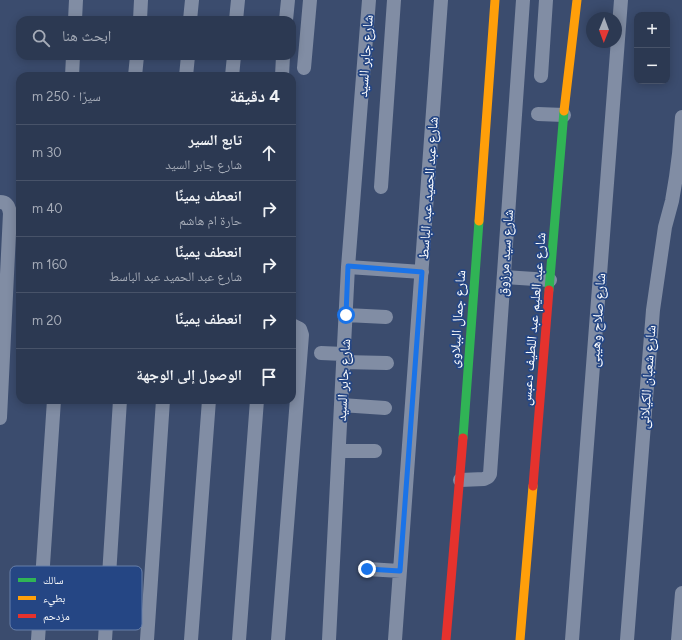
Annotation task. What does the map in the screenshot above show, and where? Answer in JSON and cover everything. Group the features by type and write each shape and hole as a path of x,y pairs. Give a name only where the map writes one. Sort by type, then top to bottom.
{"street":[{"path":"74,16 76,0"},
{"path":"140,16 141,0"},
{"path":"190,16 192,0"},
{"path":"236,16 238,0"},
{"path":"286,16 288,0"},
{"path":"304,68 310,0"},
{"name":"شارع جابر السيد","path":"329,640 348,266 369,0"},
{"path":"381,187 394,0"},
{"name":"شارع عبد الحميد عبد الباسط","path":"395,640 441,0"},
{"name":"شارع جمال الببلاوى","path":"446,640 460,480 495,0"},
{"name":"شارع سيد مرزوق","path":"460,480 484,479 490,474 523,0"},
{"path":"541,76 546,0"},
{"name":"شارع عبد العليم عبد اللطيف دعبس","path":"520,640 564,115 577,0"},
{"name":"شارع صلاح وهيبى","path":"572,640 621,0"},
{"path":"72,72 73,60"},
{"path":"135,72 137,60"},
{"path":"186,72 188,60"},
{"path":"232,72 234,60"},
{"path":"282,72 283,60"},
{"path":"538,114 564,115"},
{"name":"شارع شعبان الكيلانى","path":"628,640 653,310 665,226 672,201 676,177 682,117"},
{"path":"0,418 10,213 8,206 2,202"},
{"path":"348,266 422,272"},
{"path":"504,277 550,280"},
{"path":"346,315 386,317"},
{"path":"278,640 302,335 300,329 296,327"},
{"path":"321,353 344,358 387,363"},
{"path":"43,566 54,404"},
{"path":"110,566 120,404"},
{"path":"147,640 164,404"},
{"path":"191,640 208,404"},
{"path":"239,640 257,404"},
{"path":"341,405 385,408"},
{"path":"339,451 375,451"},
{"path":"367,569 400,571"},
{"path":"678,640 682,593"},
{"path":"38,640 39,630"},
{"path":"105,640 106,630"}],"traffic: fast":[{"path":"549,290 564,111"},
{"path":"463,438 479,221"}],"traffic: slow":[{"path":"479,221 495,0"},
{"path":"564,111 577,0"},
{"path":"520,640 533,486"}],"traffic: jam":[{"path":"533,486 549,290"},
{"path":"446,640 463,438"}],"route":[{"path":"346,315 348,266 422,272 400,571 367,569"}]}
